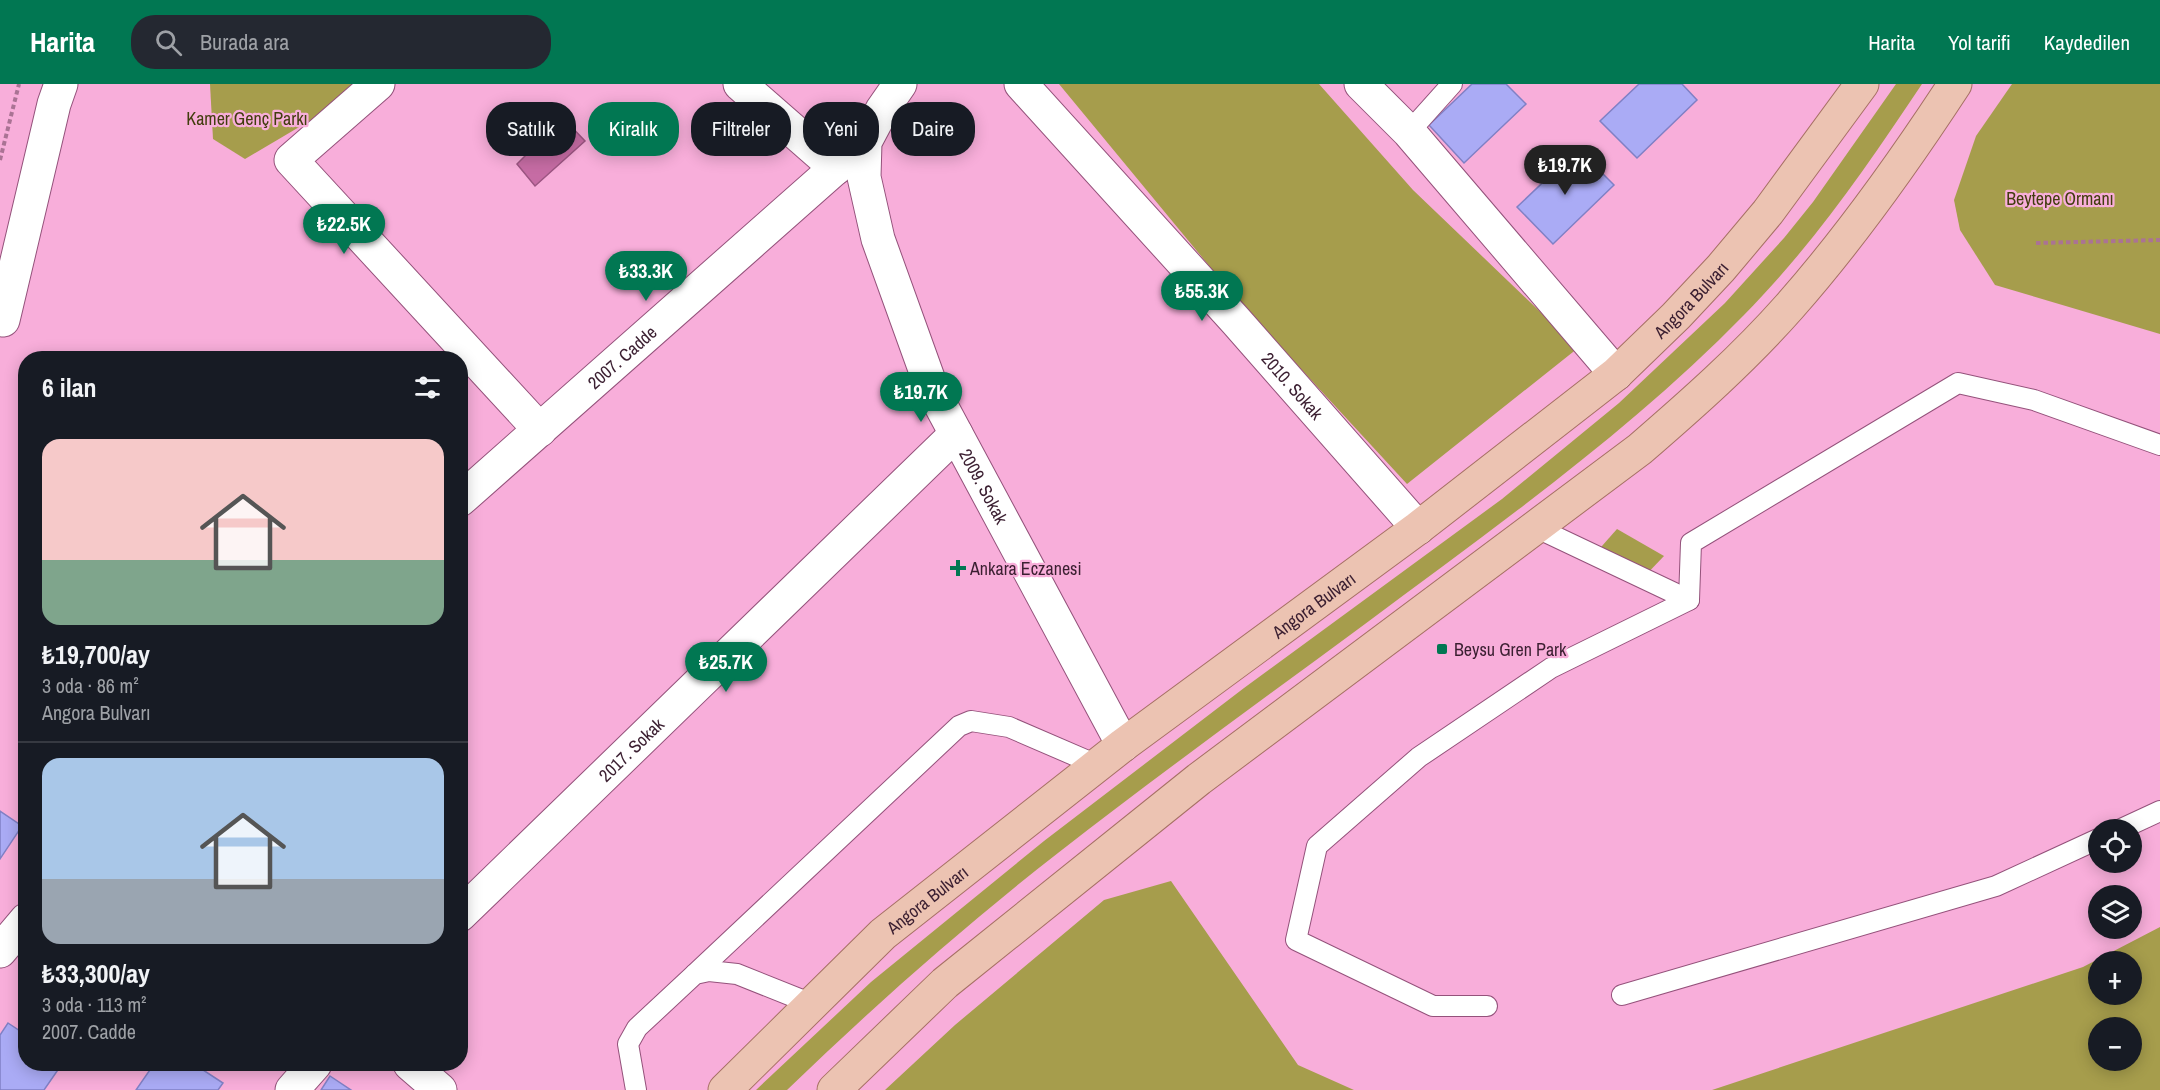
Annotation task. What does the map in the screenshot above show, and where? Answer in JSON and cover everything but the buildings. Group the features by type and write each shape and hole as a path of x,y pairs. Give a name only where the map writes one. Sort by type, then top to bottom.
{"main road":[{"name":"Angora Bulvarı","path":"725,1090 883,934 1123,745 1418,528 1616,374 1683,308 1768,212 1862,84"},
{"path":"834,1090 945,983 1181,793 1640,449 1700,398 1749,351 1826,264 1906,157 1955,84"}],"street":[{"path":"3,320 54,104 61,84"},
{"path":"378,84 291,160 467,351"},
{"path":"740,84 836,168"},
{"name":"2009. Sokak","path":"879,116 900,84"},
{"name":"2010. Sokak","path":"1020,84 1236,321 1418,528"},
{"path":"1361,84 1409,132 1616,374"},
{"name":"2007. Cadde","path":"468,493 850,156"},
{"name":"2009. Sokak","path":"865,156 864,177 878,239 932,389 1123,745"},
{"path":"468,352 540,430"},
{"name":"2017. Sokak","path":"468,907 956,434"},
{"path":"0,951 18,930"},
{"path":"292,1090 309,1071"},
{"path":"418,1071 440,1090"}],"lane":[{"path":"1409,132 1452,84"},
{"path":"1689,600 1691,543 1958,383 2034,400 2160,445"},
{"path":"1535,527 1689,600"},
{"path":"1487,1006 1433,1006 1296,940 1317,846 1419,756 1551,668 1689,600"},
{"path":"636,1090 628,1044 637,1028 959,726 971,721 1009,727 1097,765"},
{"path":"2142,819 2160,811"},
{"path":"1622,995 1996,886 2088,844"},
{"path":"695,974 710,971 736,974 812,1004"}],"path":[{"path":"0,160 19,84"},
{"path":"2036,243 2160,240"}],"green space":[{"name":"Kamer Genç Parkı","path":"210,84 354,84 311,120 245,159 213,139"},
{"path":"1059,84 1319,84 1413,190 1578,348 1407,484 1239,302"},
{"path":"1896,84 1922,84 1839,204 1793,261 1744,315 1655,399 1561,477 1172,766 1023,881 919,968 787,1090 756,1090 871,982 1044,841 1244,688 1502,499 1619,403 1725,303 1784,238 1813,202"},
{"name":"Beytepe Ormanı","path":"2012,84 2160,84 2160,334 1995,285 1960,230 1954,200 1976,136"},
{"path":"1617,529 1664,556 1641,580 1594,555"},
{"path":"1171,881 1298,1065 1354,1090 885,1090 955,1025 1104,900"},
{"path":"2160,927 2160,1090 1712,1090 2088,964 2088,1005 2142,1005 2142,951 2114,951 2137,939 2142,939 2142,936"}],"shaded area":[{"path":"576,132 585,141 576,149"},
{"path":"525,156 568,156 535,186 517,164"}],"place":[{"name":"Ankara Eczanesi","path":"958,568"},
{"name":"Beysu Gren Park","path":"1442,649"}]}
